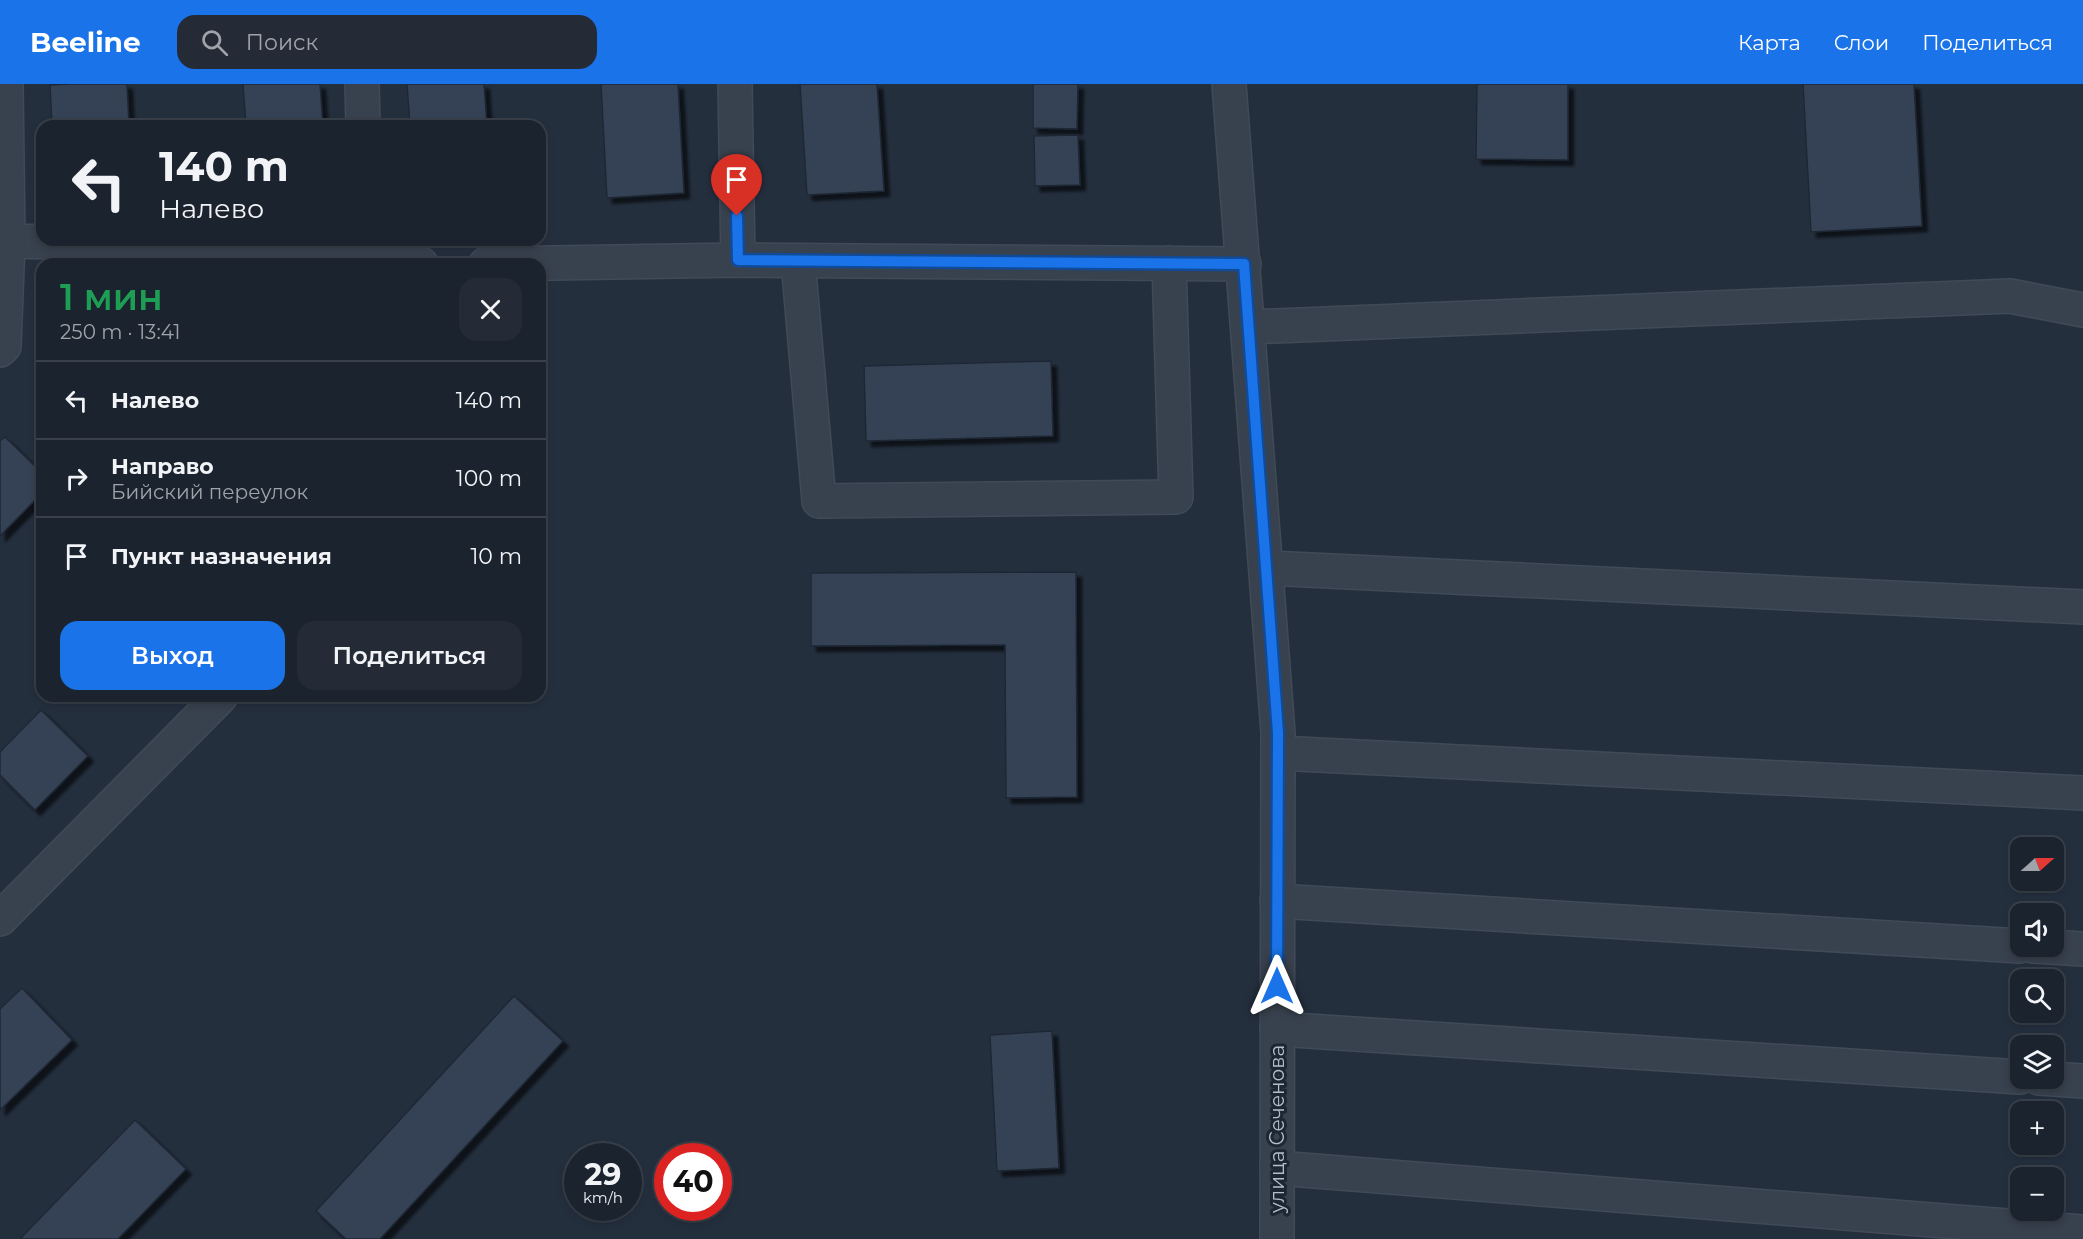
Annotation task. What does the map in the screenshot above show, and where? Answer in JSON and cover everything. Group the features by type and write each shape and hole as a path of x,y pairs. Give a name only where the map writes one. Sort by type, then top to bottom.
{"street":[{"path":"0,350 4,346 6,84"},
{"path":"362,84 363,120"},
{"path":"735,84 738,260"},
{"name":"улица Сеченова","path":"1230,84 1267,568 1278,753 1277,1239"},
{"path":"4,241 36,242"},
{"path":"305,246 389,258"},
{"path":"546,263 738,260 1244,264"},
{"path":"798,261 819,501 1176,497 1169,263"},
{"path":"1249,327 2010,296 2083,310"},
{"path":"1267,568 2083,607"},
{"path":"0,919 214,702"},
{"path":"1278,753 2083,793"},
{"path":"1277,901 2010,945"},
{"path":"2064,948 2083,950"},
{"path":"1277,1029 2010,1076"},
{"path":"2064,1080 2083,1081"},
{"path":"1277,1168 2083,1232"}],"building":[{"path":"127,84 129,120 52,120 50,85"},
{"path":"243,84 320,84 323,120 246,120"},
{"path":"407,84 484,84 487,120 410,120"},
{"path":"601,84 678,84 684,193 607,198"},
{"path":"800,84 877,84 884,191 807,195"},
{"path":"1033,84 1078,84 1077,129 1033,128"},
{"path":"1477,84 1568,84 1568,160 1476,159"},
{"path":"1803,84 1914,84 1922,226 1811,232"},
{"path":"1078,135 1080,185 1035,186 1034,136"},
{"path":"1051,361 1053,436 866,441 864,366"},
{"path":"5,437 36,467 36,499 0,536 0,441"},
{"path":"1076,572 1077,797 1006,798 1005,645 811,646 811,573"},
{"path":"41,710 88,756 35,810 0,775 0,752"},
{"path":"22,988 72,1040 0,1110 0,1009"},
{"path":"514,996 563,1041 380,1239 346,1239 316,1211"},
{"path":"1052,1031 1059,1168 997,1171 990,1035"},
{"path":"135,1120 186,1169 118,1239 20,1239"}],"route":[{"path":"737,216 738,260 1244,264 1278,733 1277,986"}]}
